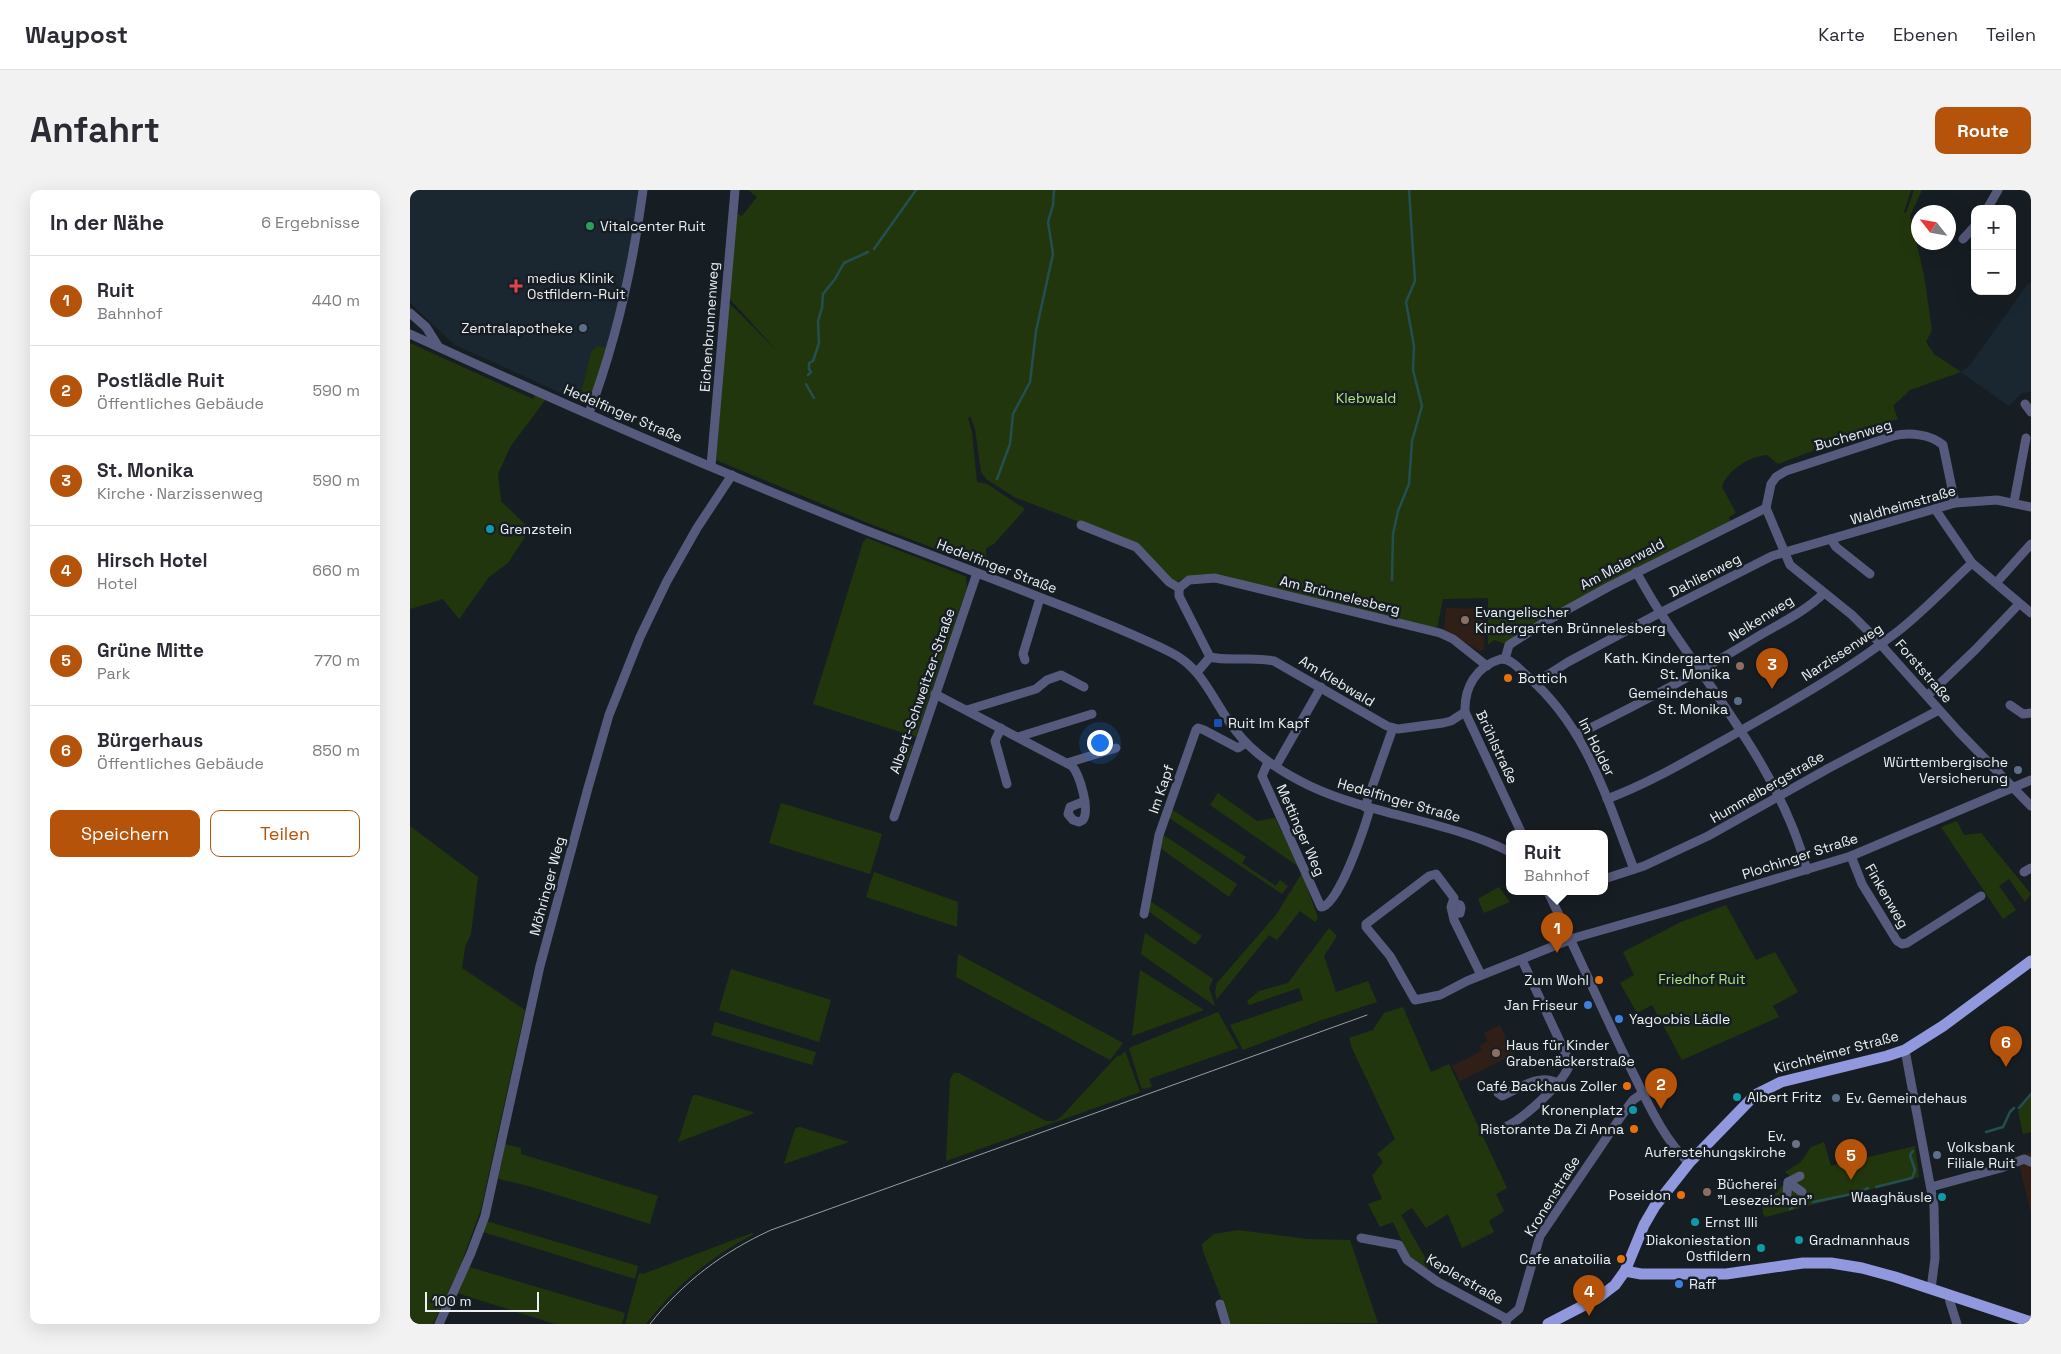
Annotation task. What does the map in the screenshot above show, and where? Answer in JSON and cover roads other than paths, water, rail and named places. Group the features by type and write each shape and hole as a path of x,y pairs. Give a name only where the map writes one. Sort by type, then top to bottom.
{"main road":[{"name":"Kirchheimer Straße","path":"1548,1324 1598,1298 1615,1285 1625,1271 1648,1217 1688,1163 1744,1104 1768,1087 1781,1082 1893,1055 1905,1050 1936,1031 2031,961"},
{"path":"1625,1271 1641,1274 1726,1274 1790,1264 1823,1262 1869,1270 2031,1322"}],"street":[{"path":"589,413 608,356 627,282 635,245 643,190"},
{"name":"Eichenbrunnenweg","path":"711,466 735,190"},
{"path":"1989,205 1998,190"},
{"path":"1963,239 1971,230"},
{"path":"410,313 426,327 438,346"},
{"name":"Hedelfinger Straße","path":"410,334 832,517 1040,598 1170,652 1186,661 1198,672 1231,726 1246,743 1272,764 1309,786 1368,808 1466,834 1506,850"},
{"path":"2025,404 2031,412"},
{"name":"Buchenweg","path":"1766,508 1771,484 1777,476 1786,471 1817,459 1905,434 1927,437 1943,445 1955,503"},
{"path":"2014,502 2026,438"},
{"name":"Möhringer Weg","path":"439,1324 468,1260 486,1210 544,949 609,716 640,637 667,581 697,528 732,475"},
{"name":"Waldheimstraße","path":"1784,553 1955,503 1986,500 2014,502 2031,506"},
{"name":"Forststraße","path":"1766,508 1784,553 1792,567 1852,615 1881,643 1927,696 2031,806"},
{"name":"Am Maierwald","path":"1505,659 1508,646 1524,634 1636,572 1766,508"},
{"path":"1935,509 1972,563 2031,613"},
{"path":"1082,525 1136,547 1170,583 1179,588 1178,596 1210,657 1198,672"},
{"path":"1831,539 1836,547 1870,574"},
{"path":"1996,583 2031,544"},
{"name":"Dahlienweg","path":"1536,683 1568,662 1660,613 1760,562 1784,553"},
{"name":"Narzissenweg","path":"1607,799 1663,773 1741,731 1834,674 1881,643 1921,612 1972,563"},
{"path":"1636,572 1660,613 1701,670 1741,731 1791,826 1807,870"},
{"name":"Albert-Schweitzer-Straße","path":"894,817 977,573"},
{"name":"Am Brünnelesberg","path":"1179,588 1190,579 1215,578 1440,633 1453,639 1487,666"},
{"name":"Nelkenweg","path":"1578,734 1640,704 1701,670 1785,620 1824,593"},
{"path":"1025,660 1023,653 1040,598"},
{"path":"1927,696 2019,604"},
{"name":"Am Klebwald","path":"1210,657 1223,659 1260,658 1274,661 1393,728"},
{"name":"Brühlstraße","path":"1505,659 1497,660 1476,674 1470,684 1464,702 1465,712 1520,830"},
{"name":"Im Holder","path":"1505,659 1536,683 1562,712 1578,734 1607,799 1634,869"},
{"path":"967,710 1036,689 1047,680 1060,675 1084,687"},
{"path":"1272,764 1321,688"},
{"path":"935,694 1067,763 1076,771 1085,801"},
{"path":"2010,705 2023,714 2031,713"},
{"name":"Hummelbergstraße","path":"1608,878 1634,869 1708,836 1829,768 1940,710"},
{"path":"1368,808 1393,728 1444,723 1465,712"},
{"path":"1018,737 1092,714"},
{"path":"1000,728 995,742 1006,784"},
{"name":"Im Kapf","path":"1144,914 1160,833 1196,730 1198,728 1204,730 1238,748 1246,743"},
{"path":"1067,763 1116,748"},
{"name":"Mettinger Weg","path":"1272,764 1262,776 1319,904 1324,907 1329,905 1343,883 1368,808"},
{"name":"Plochinger Straße","path":"1481,975 1454,920 1454,914 1460,913 1460,905 1454,903 1454,898 1437,875 1433,874 1366,924 1366,927 1393,961 1415,1000 1440,995 1481,975 1570,940 1851,856 2031,780"},
{"name":"Finkenweg","path":"1851,856 1862,884 1897,941 1902,944 1981,896"},
{"path":"1549,895 1643,1093 1666,1135 1688,1163"},
{"path":"1505,1127 1514,1124 1551,1091 1568,1069 1569,1061 1522,960"},
{"path":"1905,1050 1931,1187 1936,1243 1935,1272 1931,1289"},
{"path":"1498,1093 1502,1096 1536,1081 1550,1080 1556,1083"},
{"name":"Kronenstraße","path":"1506,1322 1519,1309 1540,1236 1633,1100 1643,1093"},
{"path":"1931,1187 2001,1168 2024,1159"},
{"path":"1786,1182 1800,1176"},
{"path":"1786,1182 1802,1192"},
{"path":"1786,1182 1787,1194"},
{"name":"Keplerstraße","path":"1361,1238 1399,1245 1407,1260 1430,1277 1506,1322"},
{"path":"1949,1295 1957,1324"},
{"path":"1220,1304 1226,1324"}],"waterway":[{"path":"874,249 916,190"},
{"path":"997,479 1010,444 1013,414 1030,382 1036,331 1053,254 1048,222 1053,205 1054,190"},
{"path":"1392,580 1393,534 1398,511 1409,484 1412,441 1422,406 1413,370 1414,346 1406,302 1415,281 1409,190"},
{"path":"808,375 811,372 809,363 813,361 819,343 818,321 822,308 823,294 835,279 844,263 868,252"},
{"path":"806,384 814,398"},
{"path":"2019,1108 2031,1094"},
{"path":"1986,1132 2003,1127 2014,1108"},
{"path":"1876,1187 1912,1178 1915,1170 1910,1155 1913,1151"},
{"path":"1813,1202 1857,1193 1868,1188"},
{"path":"1790,1209 1802,1203"}],"tram line":[{"path":"650,1324 676,1295 720,1258 771,1230 1367,1015"}],"place":[{"name":"Vitalcenter Ruit","path":"590,226"},
{"name":"medius Klinik Ostfildern-Ruit","path":"516,286"},
{"name":"Zentralapotheke","path":"583,328"},
{"name":"Grenzstein","path":"490,529"},
{"name":"Evangelischer Kindergarten Brünnelesberg","path":"1465,620"},
{"name":"Kath. Kindergarten St. Monika","path":"1740,666"},
{"name":"Bottich","path":"1508,678"},
{"name":"St. Monika","path":"1772,689"},
{"name":"Gemeindehaus St. Monika","path":"1738,701"},
{"name":"Ruit Im Kapf","path":"1218,723"},
{"name":"Württembergische Versicherung","path":"2018,770"},
{"name":"Ruit","path":"1557,953"},
{"name":"Zum Wohl","path":"1599,980"},
{"name":"Jan Friseur","path":"1588,1005"},
{"name":"Yagoobis Lädle","path":"1619,1019"},
{"name":"Haus für Kinder Grabenäckerstraße","path":"1496,1053"},
{"name":"Bürgerhaus","path":"2006,1067"},
{"name":"Café Backhaus Zoller","path":"1627,1086"},
{"name":"Albert Fritz","path":"1737,1097"},
{"name":"Ev. Gemeindehaus","path":"1836,1098"},
{"name":"Postlädle Ruit","path":"1661,1109"},
{"name":"Kronenplatz","path":"1633,1110"},
{"name":"Ristorante Da Zi Anna","path":"1634,1129"},
{"name":"Ev. Auferstehungskirche","path":"1796,1144"},
{"name":"Volksbank Filiale Ruit","path":"1937,1155"},
{"name":"Grüne Mitte","path":"1851,1180"},
{"name":"Bücherei \"Lesezeichen\"","path":"1707,1192"},
{"name":"Poseidon","path":"1681,1195"},
{"name":"Waaghäusle","path":"1942,1197"},
{"name":"Ernst Illi","path":"1695,1222"},
{"name":"Gradmannhaus","path":"1799,1240"},
{"name":"Diakoniestation Ostfildern","path":"1761,1248"},
{"name":"Cafe anatoilia","path":"1621,1259"},
{"name":"Raff","path":"1679,1284"},
{"name":"Hirsch Hotel","path":"1589,1316"}],"park label":[{"name":"Klebwald","path":"1366,398"},
{"name":"Friedhof Ruit","path":"1702,979"}]}
